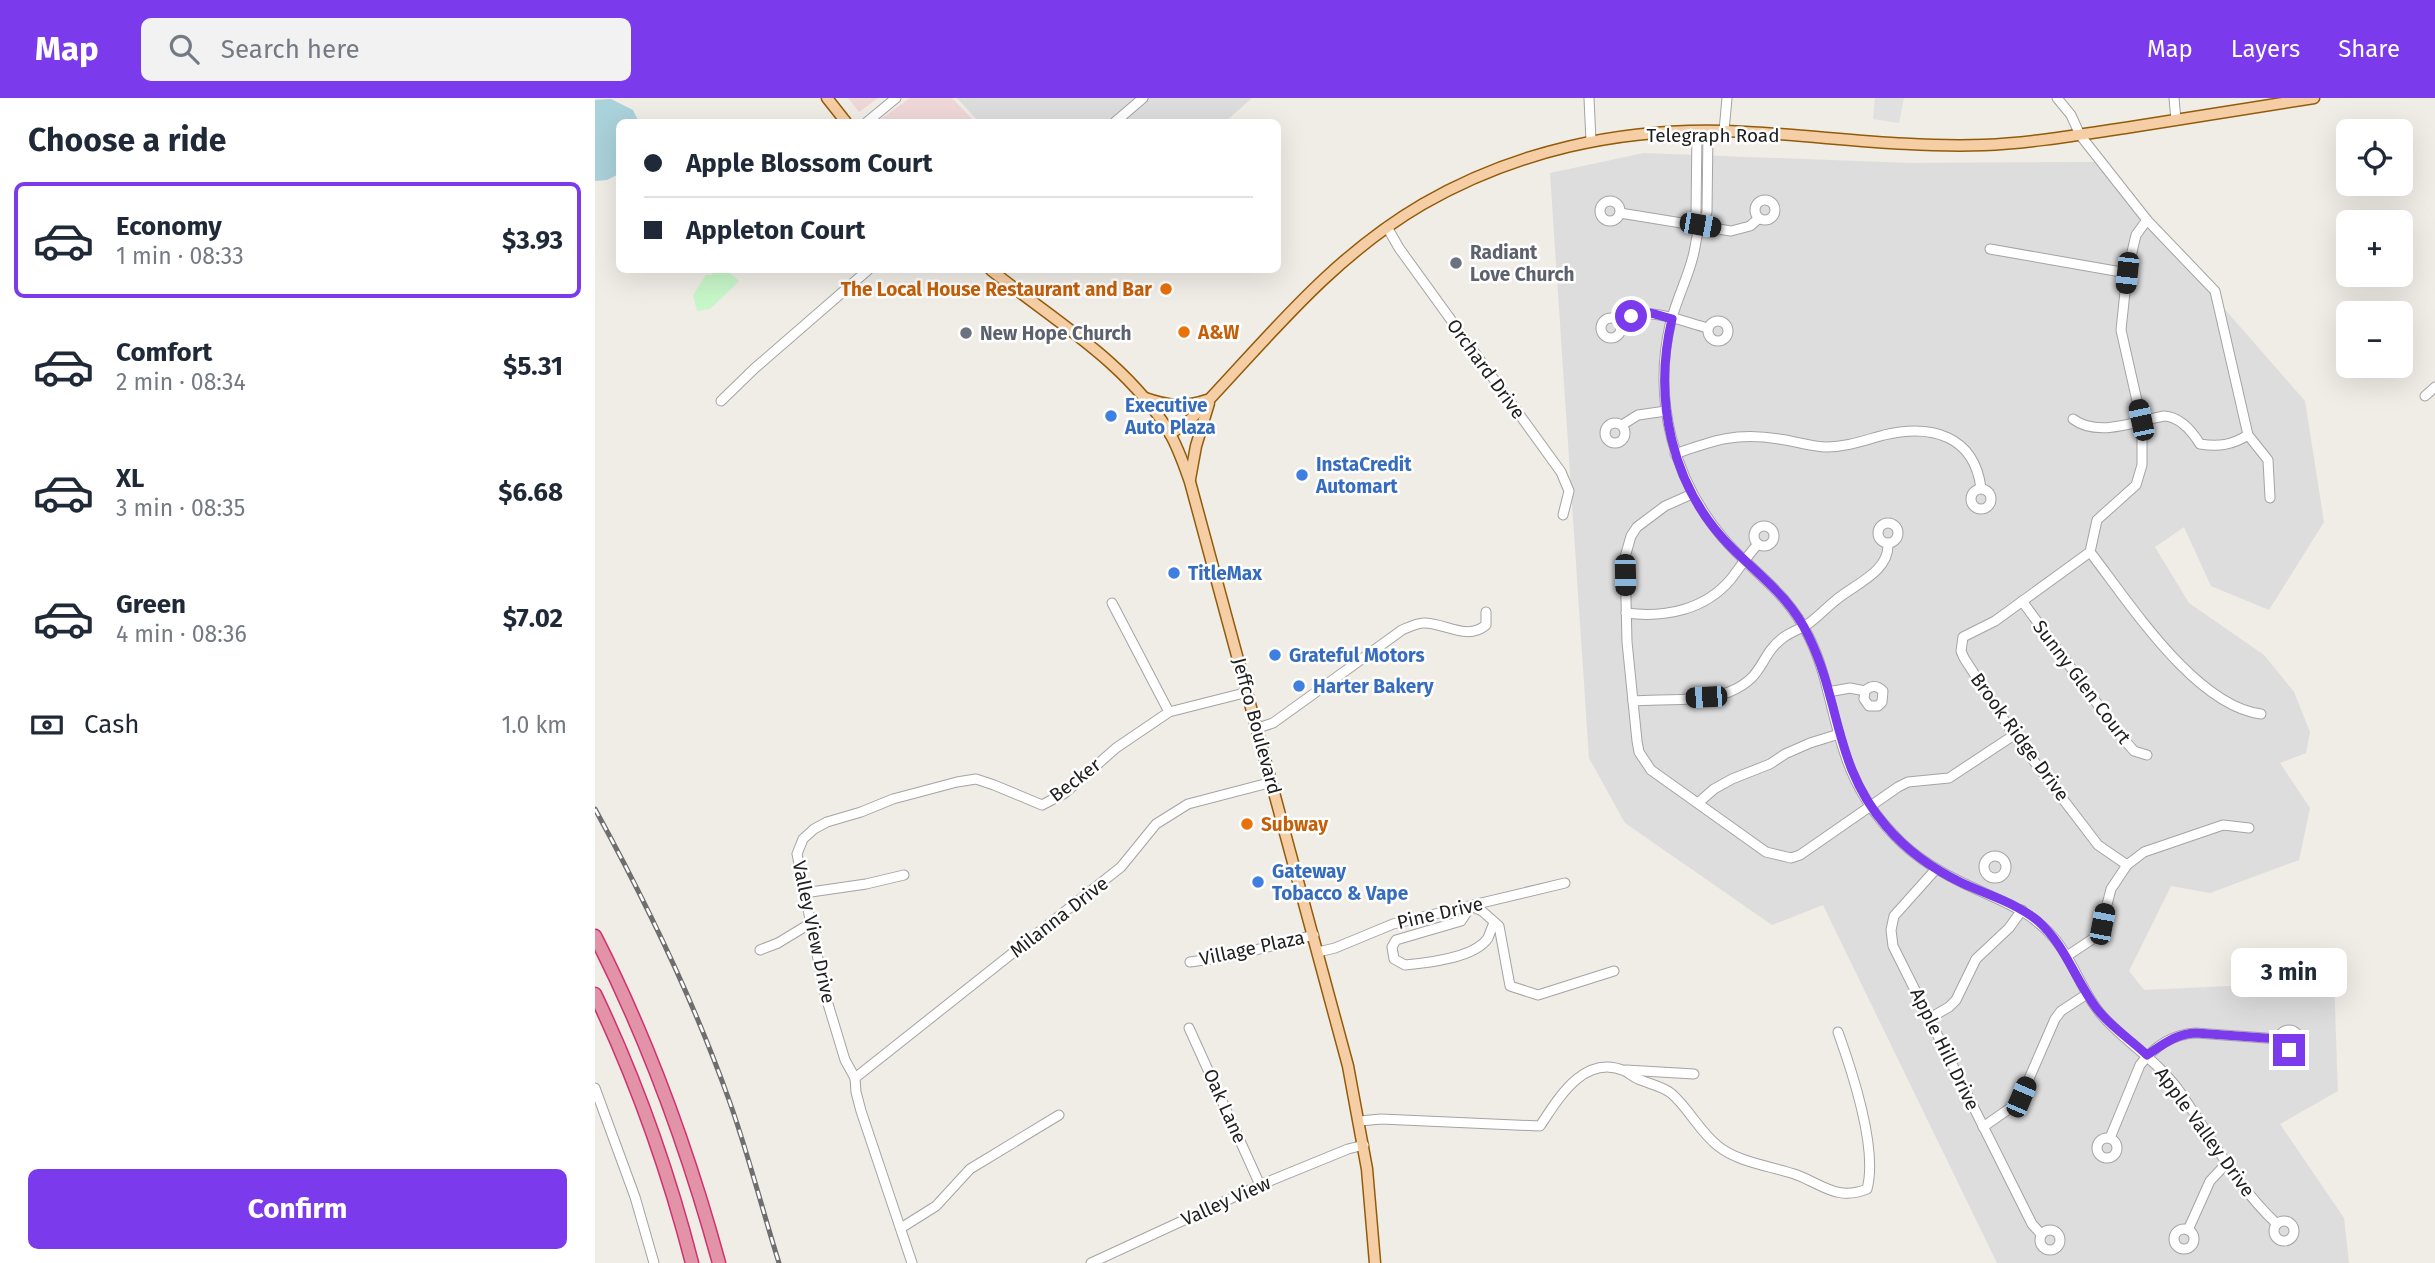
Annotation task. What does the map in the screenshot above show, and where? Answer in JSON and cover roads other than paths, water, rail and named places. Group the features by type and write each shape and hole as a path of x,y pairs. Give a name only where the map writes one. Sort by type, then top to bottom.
{"highway":[{"path":"595,936 624,995 656,1071 685,1149 719,1263"},
{"path":"595,994 642,1105 673,1195 692,1263"}],"main road":[{"path":"827,98 844,119"},
{"name":"Telegraph Road","path":"1170,434 1189,421 1320,281 1387,227 1425,203 1477,177 1537,155 1591,141 1702,131 1941,145 2015,143 2314,98"},
{"name":"Jeffco Boulevard","path":"995,273 1133,383 1170,434 1190,482 1348,1066 1364,1146 1371,1198 1375,1263"},
{"path":"1145,398 1182,407 1210,399"},
{"path":"1190,482 1196,446 1210,399"}],"street":[{"path":"871,119 896,98"},
{"path":"1118,119 1143,98"},
{"path":"1589,98 1591,141"},
{"path":"1724,131 1727,98"},
{"path":"2057,98 2071,115 2080,135 2147,220 2215,291 2248,435 2268,460 2270,498"},
{"path":"2174,98 2176,120"},
{"name":"Apple Valley Drive","path":"1702,131 1708,206 1706,216 1700,224 1692,262 1672,319 1665,361 1666,411 1675,453 1692,494 1716,529 1780,593 1804,626 1820,662 1849,767 1871,806 1897,838 1936,869 2022,910 2049,932 2067,956 2087,994 2110,1023 2167,1074 2226,1164 2252,1199 2277,1224"},
{"path":"1620,213 1731,231 1750,226 1758,219"},
{"path":"2147,220 2136,235 2127,273 2121,330 2141,421 2142,465 2136,485 2097,520 2090,552 2181,667 2237,708 2248,713 2261,714"},
{"name":"Orchard Drive","path":"1387,227 1399,248 1560,472 1569,491 1563,515"},
{"path":"1990,249 2127,273"},
{"path":"720,401 865,273"},
{"path":"1620,322 1643,313 1708,328"},
{"path":"2425,396 2435,387"},
{"path":"1622,425 1639,415 1666,411"},
{"path":"2073,419 2079,424 2104,428 2164,415 2173,416 2191,431 2200,444 2211,446 2233,444 2248,435"},
{"path":"1675,453 1731,436 1844,447 1886,435 1932,432 1951,439 1967,451 1975,463 1981,488"},
{"path":"1692,494 1665,506 1637,527 1631,536 1625,557 1626,613 1639,752 1651,770 1766,852 1791,858 1800,855 1908,782 1956,775 2014,735"},
{"path":"1626,613 1673,611 1698,606 1731,579 1758,544"},
{"path":"1633,701 1706,697 1726,693 1750,682 1769,653 1783,638 1804,626 1837,598 1874,573 1885,561 1888,544"},
{"name":"Brook Ridge Drive","path":"2090,552 1995,621 1963,637 1961,651 2014,735 2098,845 2127,865"},
{"name":"Sunny Glen Court","path":"2022,601 2121,736 2134,751 2147,755"},
{"path":"1112,603 1169,712"},
{"path":"1258,728 1273,723 1402,630 1421,623 1468,633 1479,631 1486,625 1486,612"},
{"path":"1828,692 1850,688 1865,691"},
{"name":"Becker","path":"893,799 976,779 1042,805 1065,793 1116,748 1169,712 1248,692"},
{"path":"1697,803 1732,779 1770,764 1810,743 1839,734"},
{"name":"Milanna Drive","path":"855,1078 1121,867 1156,824 1188,804 1272,782"},
{"name":"Valley View Drive","path":"893,799 814,829 803,839 797,854 825,994 845,1060 855,1078 856,1092 901,1228"},
{"path":"2067,956 2094,938 2102,924 2111,889 2127,865 2144,852 2223,825 2249,828"},
{"name":"Apple Hill Drive","path":"1936,869 1894,916 1891,930 1893,946 2032,1224 2041,1234"},
{"path":"804,892 866,884 904,875"},
{"path":"1984,892 1990,877"},
{"name":"Pine Drive","path":"1318,952 1335,948 1393,923 1565,883"},
{"path":"1495,923 1481,944 1458,955 1405,965 1394,959 1392,947 1396,940 1461,921 1471,905 1482,911 1499,926 1510,986 1538,995 1614,971"},
{"path":"1930,1018 1956,1000 1976,959 2009,928 2022,910"},
{"path":"760,950 790,937 811,923"},
{"name":"Village Plaza","path":"1190,962 1232,956 1314,935"},
{"path":"1983,1127 2016,1104 2055,1019 2061,1010 2087,994"},
{"name":"Oak Lane","path":"1189,1028 1260,1185"},
{"path":"1624,1070 1637,1079 1671,1093 1717,1145 1730,1154 1799,1176 1823,1189 1846,1194 1857,1193 1867,1189 1870,1178 1865,1125 1857,1088 1838,1032"},
{"path":"2110,1139 2140,1065 2147,1055 2170,1039 2182,1034 2211,1034 2279,1039"},
{"path":"1360,1121 1381,1119 1540,1126 1566,1087 1590,1070 1602,1067 1694,1074"},
{"path":"595,1088 635,1197 654,1263"},
{"path":"912,1263 901,1228 936,1206 970,1169 1059,1115"},
{"name":"Valley View","path":"1091,1263 1260,1185 1348,1149 1364,1146"},
{"path":"2189,1230 2210,1181 2226,1164"}],"water":[{"path":"611,99 633,110 638,119 616,119 616,176 595,181 595,100"}],"railway":[{"path":"595,809 650,915 715,1062 736,1120 779,1263"}],"place":[{"name":"Radiant Love Church","path":"1456,263"},
{"name":"The Local House Restaurant and Bar","path":"1166,289"},
{"name":"A&W","path":"1184,332"},
{"name":"New Hope Church","path":"966,333"},
{"name":"Executive Auto Plaza","path":"1111,416"},
{"name":"InstaCredit Automart","path":"1302,475"},
{"name":"TitleMax","path":"1174,573"},
{"name":"Grateful Motors","path":"1275,655"},
{"name":"Harter Bakery","path":"1299,686"},
{"name":"Subway","path":"1247,824"},
{"name":"Gateway Tobacco & Vape","path":"1258,882"}]}
